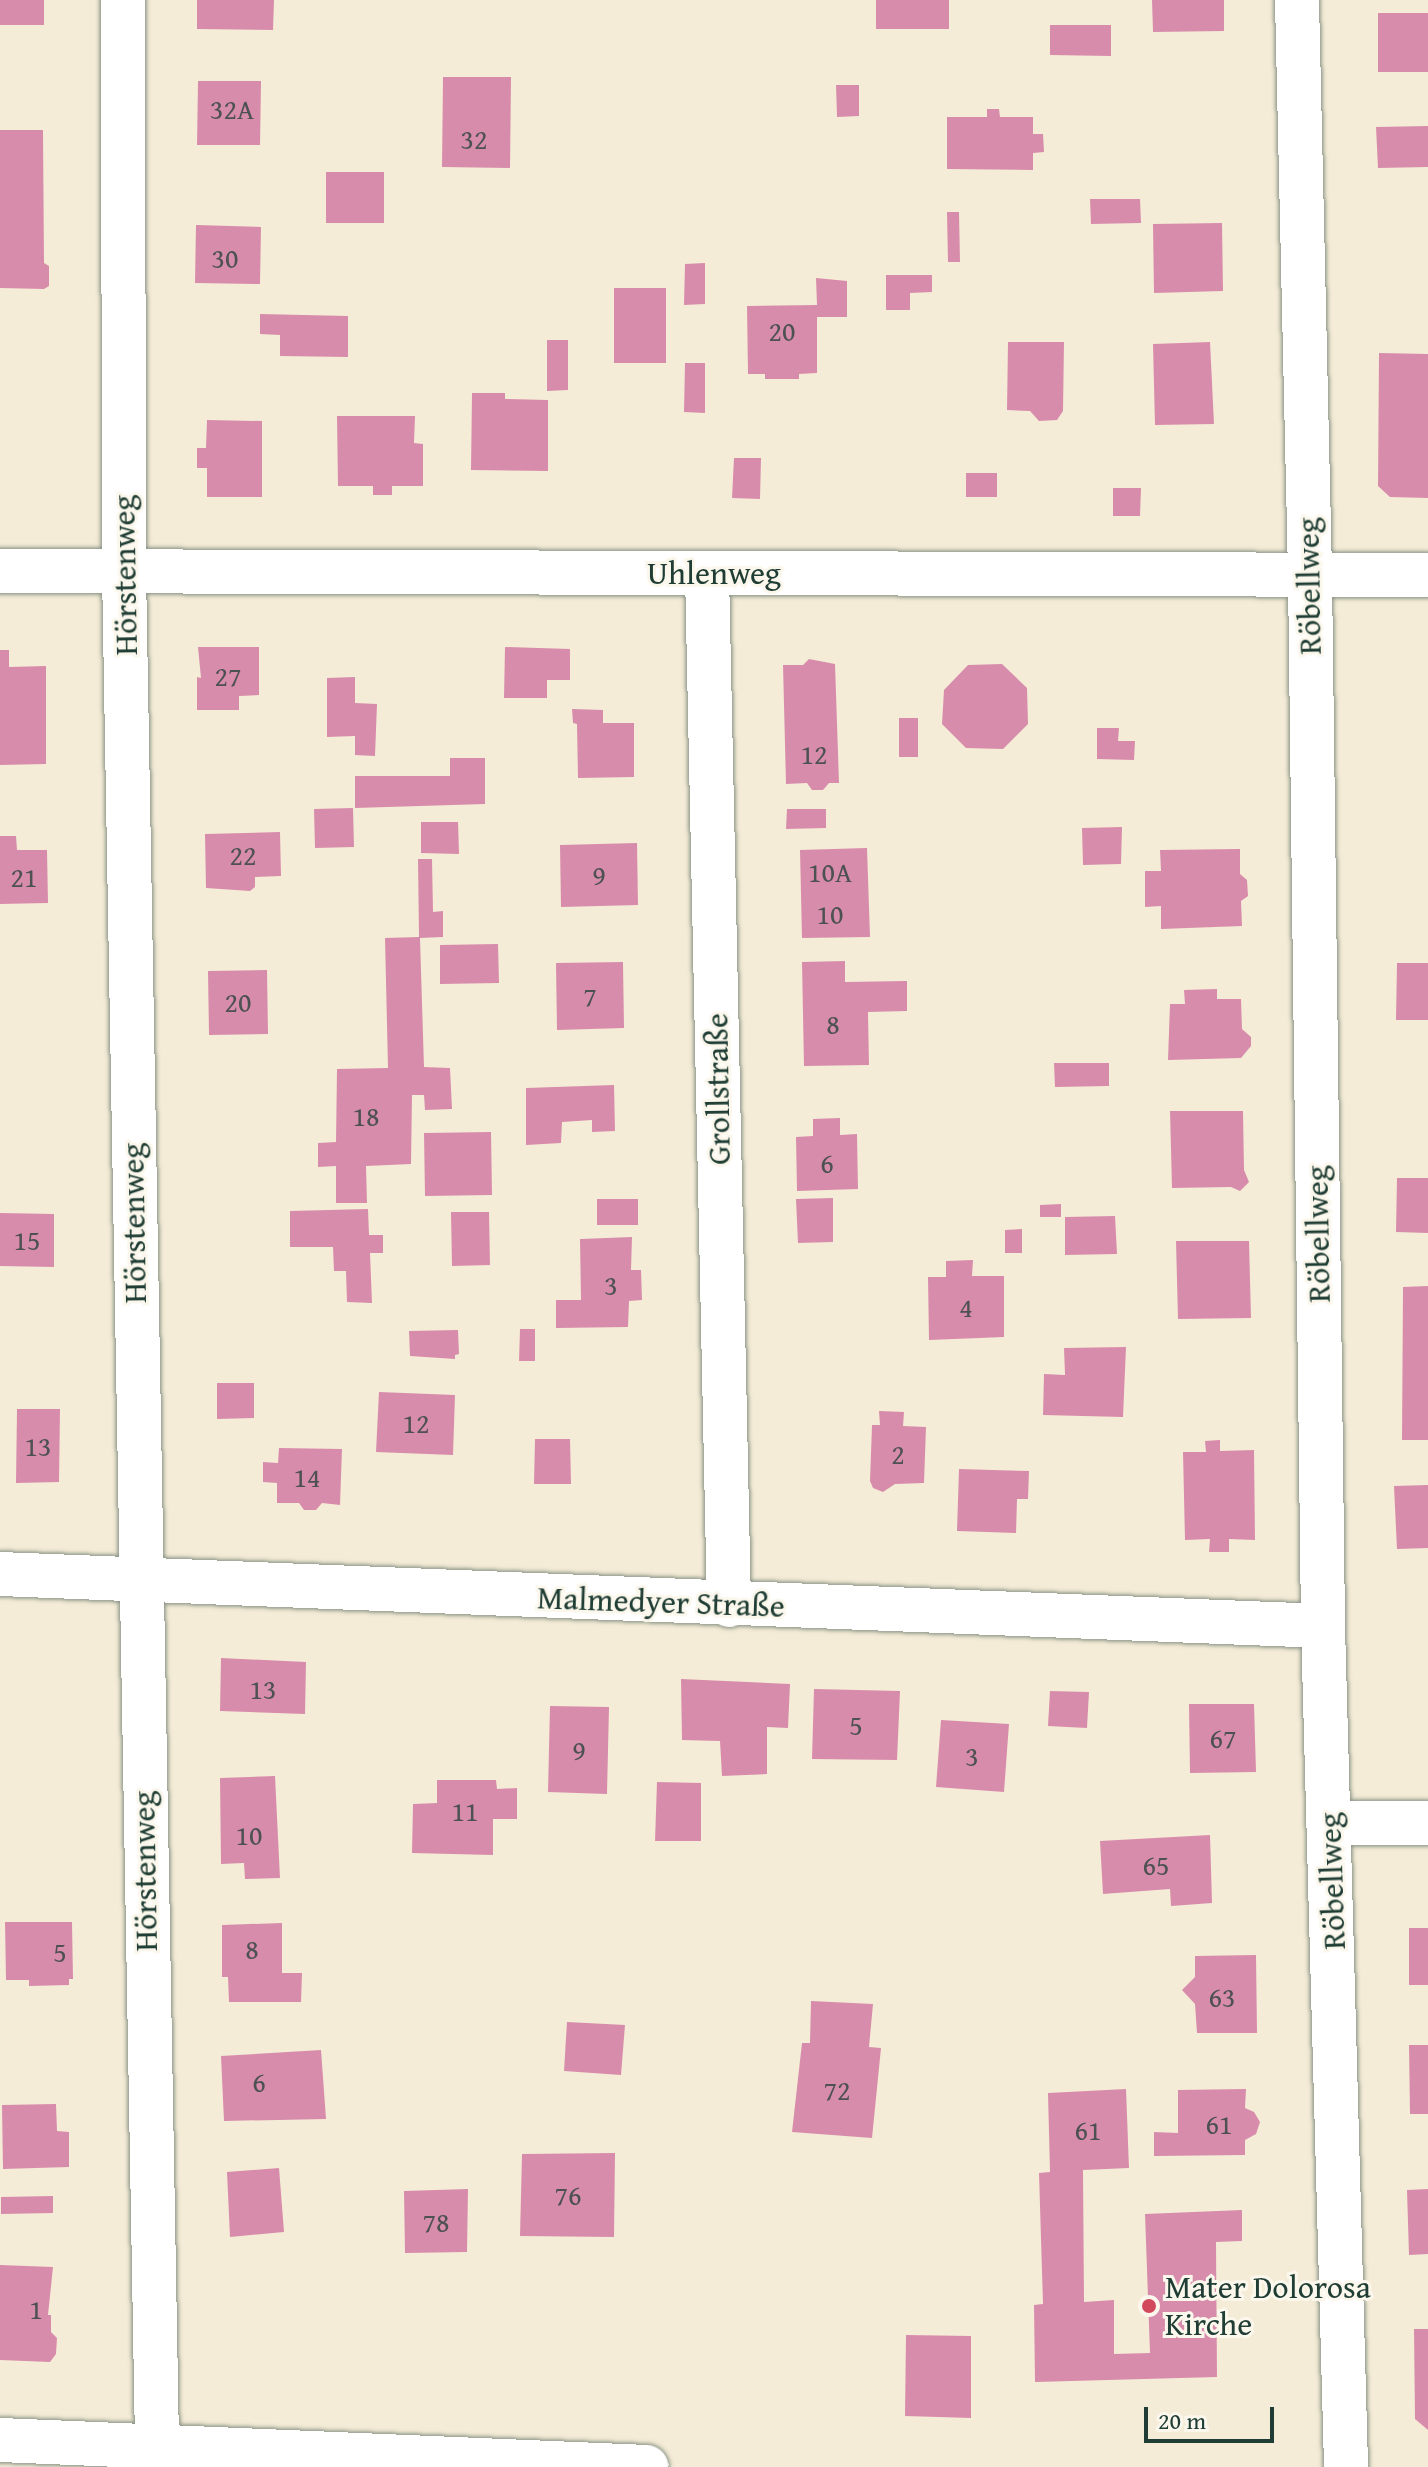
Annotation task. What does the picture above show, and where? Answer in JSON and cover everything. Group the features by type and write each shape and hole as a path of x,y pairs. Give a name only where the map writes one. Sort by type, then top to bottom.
{"street":[{"name":"Hörstenweg","path":"123,0 124,571 139,1582 157,2446"},
{"name":"Röbellweg","path":"1297,0 1310,574 1323,1626 1346,2467"},
{"name":"Uhlenweg","path":"0,571 1428,575"},
{"name":"Grollstraße","path":"707,573 729,1605"},
{"name":"Malmedyer Straße","path":"0,1574 139,1582 1323,1626"},
{"path":"1330,1823 1428,1823"},
{"path":"0,2440 646,2467"}],"building":[{"path":"0,0 44,0 44,25 0,25"},
{"path":"197,0 274,0 273,30 197,29"},
{"path":"876,0 949,0 949,29 876,29"},
{"path":"1152,0 1224,0 1224,31 1153,32"},
{"path":"1378,13 1428,13 1428,72 1378,72"},
{"path":"1050,25 1111,25 1111,56 1050,55"},
{"path":"443,77 511,77 510,168 442,167"},
{"path":"198,81 261,81 260,145 197,145"},
{"path":"836,85 859,85 859,116 837,117"},
{"path":"987,109 999,109 1000,117 1033,117 1033,134 1043,134 1044,152 1033,153 1033,170 947,169 947,117 987,117"},
{"path":"1428,126 1428,167 1378,168 1376,127"},
{"path":"0,130 43,130 44,263 49,266 49,286 44,289 0,288"},
{"path":"326,172 384,172 384,223 326,223"},
{"path":"1090,199 1140,199 1141,223 1091,224"},
{"path":"947,212 959,212 960,262 948,262"},
{"path":"1222,223 1223,291 1154,293 1153,224"},
{"path":"196,225 261,227 260,284 195,283"},
{"path":"705,263 705,304 684,305 685,264"},
{"path":"886,275 932,275 932,292 910,293 910,310 886,310"},
{"path":"816,278 847,281 847,317 817,317 817,373 799,374 799,379 765,379 765,374 748,374 747,306 817,305"},
{"path":"614,288 666,288 666,363 614,363"},
{"path":"260,314 348,316 348,357 280,356 280,335 260,334"},
{"path":"547,340 568,340 568,390 547,391"},
{"path":"1008,342 1064,342 1063,411 1057,420 1039,421 1030,411 1007,410"},
{"path":"1210,342 1214,424 1155,425 1153,344"},
{"path":"1379,353 1428,354 1428,498 1390,497 1378,486"},
{"path":"685,363 705,363 705,413 684,412"},
{"path":"472,393 505,393 505,399 548,400 548,471 471,470"},
{"path":"337,416 415,416 414,443 423,444 423,486 392,486 392,495 373,495 373,486 338,486"},
{"path":"207,420 262,421 262,497 207,497 207,468 197,468 197,448 206,448"},
{"path":"734,458 761,458 760,499 732,498"},
{"path":"966,473 997,473 997,497 966,497"},
{"path":"1113,488 1141,488 1140,516 1113,516"},
{"path":"198,647 259,647 259,695 239,696 239,710 197,710 197,677 201,678"},
{"path":"505,647 570,649 570,680 547,680 547,698 504,698"},
{"path":"0,650 9,650 9,667 46,666 46,764 0,765"},
{"path":"809,659 835,664 839,783 829,783 823,790 812,790 807,783 786,784 783,665 803,665"},
{"path":"1002,664 1027,688 1028,724 1003,749 966,748 942,724 944,690 968,665"},
{"path":"355,677 355,703 377,704 375,756 355,755 355,736 327,737 327,678"},
{"path":"572,709 603,710 603,723 634,723 634,777 578,778 577,724 573,723"},
{"path":"899,718 918,718 918,757 899,757"},
{"path":"1097,728 1119,728 1118,741 1135,741 1134,760 1097,759"},
{"path":"450,758 485,758 485,804 355,808 355,776 450,776"},
{"path":"353,808 354,847 315,848 314,809"},
{"path":"787,809 826,809 826,828 786,829"},
{"path":"421,822 458,822 459,854 421,853"},
{"path":"1122,827 1121,864 1083,865 1082,828"},
{"path":"280,832 281,876 255,877 255,887 250,891 206,888 205,834"},
{"path":"0,836 16,836 17,850 47,850 48,903 0,904"},
{"path":"637,843 638,905 561,907 560,845"},
{"path":"867,848 870,937 802,938 800,850"},
{"path":"1240,849 1240,874 1247,880 1248,896 1241,901 1242,926 1161,929 1161,906 1145,907 1145,871 1161,871 1160,850"},
{"path":"418,859 432,859 433,912 443,911 443,937 420,938 424,1067 450,1068 452,1109 425,1110 424,1095 412,1095 411,1164 366,1166 367,1203 336,1203 336,1166 318,1167 318,1143 336,1142 337,1069 388,1068 385,938 419,937"},
{"path":"498,944 499,983 440,984 440,945"},
{"path":"845,961 845,982 907,981 907,1011 868,1012 869,1065 804,1066 802,962"},
{"path":"623,962 624,1028 557,1030 556,963"},
{"path":"1397,963 1428,963 1428,1020 1396,1020"},
{"path":"267,970 268,1034 209,1035 208,971"},
{"path":"1217,989 1217,999 1241,999 1242,1029 1251,1037 1251,1046 1241,1058 1168,1060 1170,1004 1185,1004 1184,990"},
{"path":"1054,1063 1109,1063 1109,1086 1055,1087"},
{"path":"614,1085 615,1131 592,1132 592,1120 562,1122 561,1143 526,1145 526,1088"},
{"path":"1170,1111 1243,1111 1244,1170 1249,1182 1240,1191 1231,1187 1172,1188"},
{"path":"840,1118 840,1135 857,1134 858,1189 797,1191 796,1137 813,1136 813,1119"},
{"path":"491,1132 492,1195 425,1196 424,1133"},
{"path":"1397,1178 1428,1178 1428,1233 1396,1232"},
{"path":"833,1198 833,1242 798,1243 796,1199"},
{"path":"597,1199 638,1199 638,1225 597,1225"},
{"path":"1061,1204 1061,1217 1040,1217 1040,1205"},
{"path":"368,1209 369,1235 383,1235 383,1253 370,1253 372,1303 347,1302 346,1271 334,1271 333,1247 290,1247 290,1211"},
{"path":"451,1212 489,1212 490,1265 452,1266"},
{"path":"0,1213 54,1214 54,1267 0,1266"},
{"path":"1115,1216 1117,1254 1065,1255 1065,1217"},
{"path":"1022,1229 1022,1253 1005,1253 1005,1230"},
{"path":"632,1237 631,1270 641,1270 642,1300 629,1301 628,1327 556,1328 556,1300 581,1300 580,1239"},
{"path":"1176,1241 1249,1241 1251,1318 1178,1319"},
{"path":"973,1260 972,1276 1004,1276 1004,1337 929,1340 928,1277 946,1277 946,1261"},
{"path":"1428,1286 1428,1440 1402,1440 1403,1287"},
{"path":"520,1329 535,1329 535,1361 519,1361"},
{"path":"458,1330 459,1354 455,1355 455,1359 410,1356 409,1331"},
{"path":"1126,1347 1123,1417 1043,1415 1044,1374 1065,1375 1064,1348"},
{"path":"217,1383 254,1383 254,1418 217,1419"},
{"path":"379,1392 455,1395 453,1455 376,1452"},
{"path":"17,1409 60,1409 59,1482 16,1483"},
{"path":"879,1411 904,1412 903,1426 926,1427 924,1483 895,1484 883,1492 873,1488 870,1481 872,1425 880,1425"},
{"path":"535,1439 570,1439 571,1484 534,1484"},
{"path":"1220,1440 1220,1451 1254,1450 1255,1540 1229,1539 1229,1552 1209,1552 1210,1539 1185,1540 1183,1452 1206,1452 1205,1441"},
{"path":"279,1448 342,1449 340,1505 322,1503 316,1510 304,1510 299,1503 277,1503 277,1483 263,1482 263,1462 278,1463"},
{"path":"959,1469 1029,1471 1028,1499 1017,1499 1016,1533 957,1531"},
{"path":"1428,1485 1428,1548 1397,1549 1394,1486"},
{"path":"221,1658 306,1662 305,1714 220,1711"},
{"path":"681,1679 790,1684 788,1728 767,1727 767,1774 722,1776 720,1741 682,1740"},
{"path":"814,1689 900,1691 897,1760 812,1759"},
{"path":"1050,1691 1089,1692 1087,1728 1048,1726"},
{"path":"1189,1704 1254,1704 1256,1772 1190,1773"},
{"path":"550,1706 609,1707 607,1794 548,1792"},
{"path":"941,1720 1009,1724 1004,1792 936,1787"},
{"path":"275,1776 280,1878 245,1879 244,1863 221,1864 220,1778"},
{"path":"437,1780 496,1780 497,1789 517,1788 517,1819 493,1819 493,1855 412,1853 413,1804 437,1803"},
{"path":"657,1782 701,1783 701,1841 655,1841"},
{"path":"1210,1835 1212,1903 1171,1906 1170,1889 1103,1894 1100,1841"},
{"path":"5,1922 72,1922 73,1979 69,1979 69,1985 29,1986 29,1980 6,1980"},
{"path":"282,1923 282,1973 302,1973 301,2002 229,2002 228,1977 222,1977 222,1925"},
{"path":"1409,1928 1428,1928 1428,1985 1409,1985"},
{"path":"1256,1955 1257,2033 1197,2033 1195,2004 1182,1990 1195,1977 1195,1956"},
{"path":"811,2001 873,2004 869,2047 881,2048 872,2138 792,2132 802,2043 810,2043"},
{"path":"567,2022 625,2025 621,2075 564,2071"},
{"path":"1409,2045 1428,2045 1428,2114 1410,2114"},
{"path":"321,2050 326,2119 224,2121 221,2056"},
{"path":"1126,2089 1129,2168 1083,2170 1084,2302 1114,2300 1114,2354 1150,2353 1145,2214 1242,2210 1242,2241 1216,2242 1217,2377 1035,2382 1034,2305 1043,2304 1039,2173 1050,2172 1048,2093"},
{"path":"1246,2089 1245,2108 1254,2112 1260,2122 1256,2134 1245,2140 1245,2155 1154,2156 1154,2132 1178,2133 1178,2090"},
{"path":"56,2104 57,2131 69,2132 69,2167 3,2169 2,2105"},
{"path":"615,2153 614,2237 520,2236 522,2154"},
{"path":"279,2168 284,2232 230,2237 227,2172"},
{"path":"468,2189 467,2252 405,2253 404,2191"},
{"path":"1428,2189 1428,2254 1409,2255 1407,2190"},
{"path":"53,2196 53,2213 1,2214 1,2197"},
{"path":"0,2265 53,2267 48,2315 51,2315 51,2332 57,2338 56,2354 50,2362 0,2360"},
{"path":"1414,2329 1428,2329 1428,2430 1415,2419"},
{"path":"906,2335 971,2336 971,2418 905,2416"}],"place":[{"name":"Mater Dolorosa Kirche","path":"1149,2306"}]}
